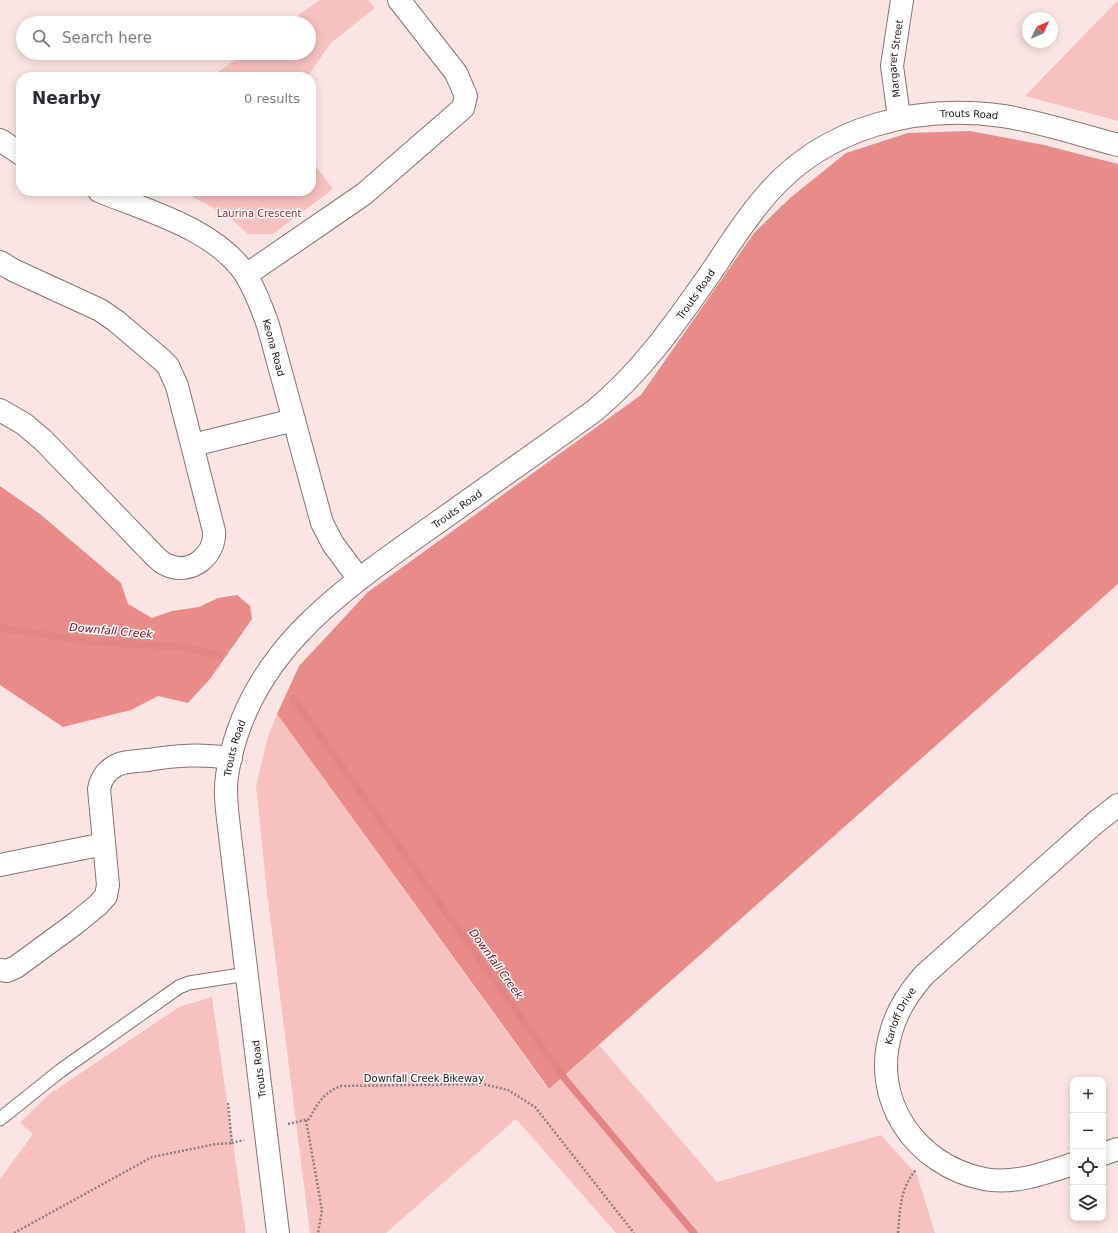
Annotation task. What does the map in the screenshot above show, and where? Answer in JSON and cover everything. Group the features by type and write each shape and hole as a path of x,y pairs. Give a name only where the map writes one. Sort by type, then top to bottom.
{"street":[{"path":"246,275 364,194 463,108 466,96 456,73 399,0"},
{"name":"Margaret Street","path":"899,117 892,66 897,23 902,0"},
{"name":"Trouts Road","path":"278,1233 248,974 227,812 227,777 231,758 249,704 272,664 309,622 359,579 594,412 614,395 651,356 768,192 806,159 849,134 874,124 899,117 944,113 972,113 1003,116 1118,145"},
{"path":"0,140 16,151"},
{"name":"Keona Road","path":"111,196 188,228 204,237 229,255 246,275 268,325 322,522 333,544 359,579"},
{"path":"0,262 13,270 100,310 155,353 168,366 174,377 214,531 215,540 207,555 202,561 185,568 176,568 166,565 150,551 43,440 24,424 0,410"},
{"path":"192,445 294,420"},
{"path":"0,970 7,971 16,967 76,924 106,896 108,885 99,789 101,780 110,770 126,763 176,756 199,754 231,758"},
{"name":"Karloff Drive","path":"1070,1165 1028,1178 1005,1180 985,1179 943,1165 915,1142 903,1126 896,1112 889,1091 886,1070 887,1050 891,1030 899,1010 910,992 924,975 1095,823 1118,805"},
{"path":"0,864 104,844"},
{"path":"1106,1153 1118,1149"}],"lane":[{"path":"0,1119 60,1071 179,987 189,983 248,974"}],"path":[{"name":"Downfall Creek Bikeway","path":"306,1120 309,1119 318,1103 330,1090 341,1086 483,1084 508,1090 536,1107 634,1233"},
{"path":"228,1103 232,1143"},
{"path":"283,1125 306,1120 322,1210 318,1233"},
{"path":"14,1233 152,1156 248,1139"},
{"path":"898,1233 903,1190 909,1178 929,1154"}],"green space":[{"path":"320,0 368,0 375,8 331,43 311,72 218,72 235,60 316,60 316,16 297,16"},
{"path":"1118,0 1118,121 1025,96"},
{"name":"Laurina Crescent","path":"316,167 333,189 273,234 248,234 228,216 191,196 316,196"},
{"path":"277,714 548,1089 599,1045 717,1182 881,1135 917,1175 935,1233 616,1233 516,1119 386,1233 310,1233 267,893 256,786 268,736"},
{"path":"212,997 246,1233 0,1233 0,1179 33,1134 20,1123 48,1095 179,1007"}],"shaded area":[{"path":"970,131 1044,145 1118,164 1118,584 549,1089 277,714 299,666 368,592 641,395 754,233 790,198 846,153 908,133"},
{"path":"0,486 40,514 121,583 128,604 152,618 172,611 199,607 218,598 237,595 250,606 252,619 210,679 188,703 158,696 131,710 63,727 0,685"}],"waterway":[{"name":"Downfall Creek","path":"0,628 94,642 185,647 219,655"},
{"name":"Downfall Creek","path":"293,698 565,1079 694,1233"}]}
